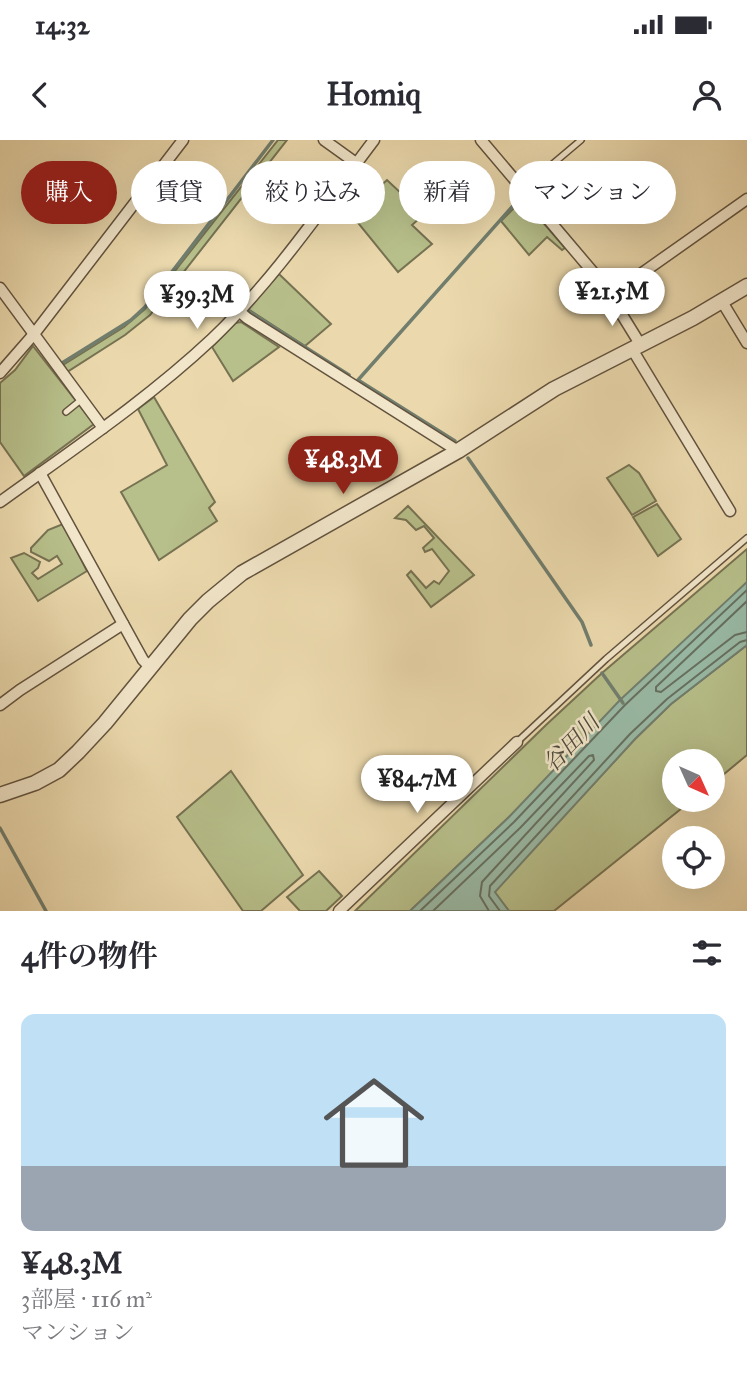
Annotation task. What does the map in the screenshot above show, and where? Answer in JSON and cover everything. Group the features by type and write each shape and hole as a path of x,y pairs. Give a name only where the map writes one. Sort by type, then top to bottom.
{"street":[{"path":"0,373 34,334 183,140"},
{"path":"324,140 353,161"},
{"path":"358,161 374,140"},
{"path":"481,140 509,173"},
{"path":"611,295 747,199"},
{"path":"0,502 103,428 206,344 239,311 308,224"},
{"path":"552,224 611,295 636,346 730,511"},
{"path":"0,795 35,783 59,770 105,723 190,619 242,573 458,451 554,389 693,318 747,286"},
{"path":"0,288 103,428"},
{"path":"721,300 747,344"},
{"path":"239,311 458,451"},
{"path":"40,473 143,660 150,667"},
{"path":"0,705 123,624"},
{"path":"339,911 517,742"}],"lane":[{"path":"556,161 581,140"},
{"path":"66,412 82,400"},
{"path":"517,742 606,659 747,538"}],"green space":[{"path":"278,140 287,140 271,161 261,161"},
{"path":"387,180 399,191 399,224 413,224 432,244 398,272 359,224 385,224"},
{"path":"241,187 241,199 227,217 227,205"},
{"path":"509,213 509,224 544,224 565,248 562,250 547,237 529,255 501,221"},
{"path":"212,224 221,224 150,315 125,335 67,372 63,365 124,327 145,309"},
{"path":"279,274 331,324 305,346 248,309"},
{"path":"241,322 279,347 233,381 212,347 235,323"},
{"path":"33,346 94,424 24,476 0,442 0,383 15,370"},
{"path":"154,397 215,502 209,508 217,521 159,560 121,492 167,465 138,409"},
{"path":"629,465 639,473 656,501 632,515 607,478"},
{"path":"657,504 681,539 658,556 633,517"},
{"path":"408,506 474,575 431,607 407,575 411,571 426,588 434,581 439,584 449,571 432,549 425,552 423,548 434,538 424,526 416,530 406,520 395,518"},
{"path":"63,524 87,571 38,601 11,558 24,553 40,562 32,573 38,579 62,564 57,556 49,561 31,552 31,548 48,530"},
{"path":"747,549 747,582 410,911 355,911 602,673"},
{"path":"747,645 747,755 725,773 725,749 662,749 662,812 677,812 554,911 509,911 494,892 635,739 671,704"},
{"path":"231,771 303,875 261,911 243,911 177,817"},
{"path":"319,871 342,896 326,911 300,911 287,897"}],"water":[{"path":"747,582 747,645 671,704 635,739 495,892 509,911 410,911 509,817 620,700"}],"waterway":[{"path":"62,363 131,320 145,307 273,140"},
{"path":"455,441 358,380 509,210"},
{"path":"247,310 349,375"},
{"path":"468,458 582,622 591,645"},
{"path":"602,673 623,703"},
{"path":"0,828 46,911"}],"water label":[{"name":"谷田川","path":"571,743"}]}
